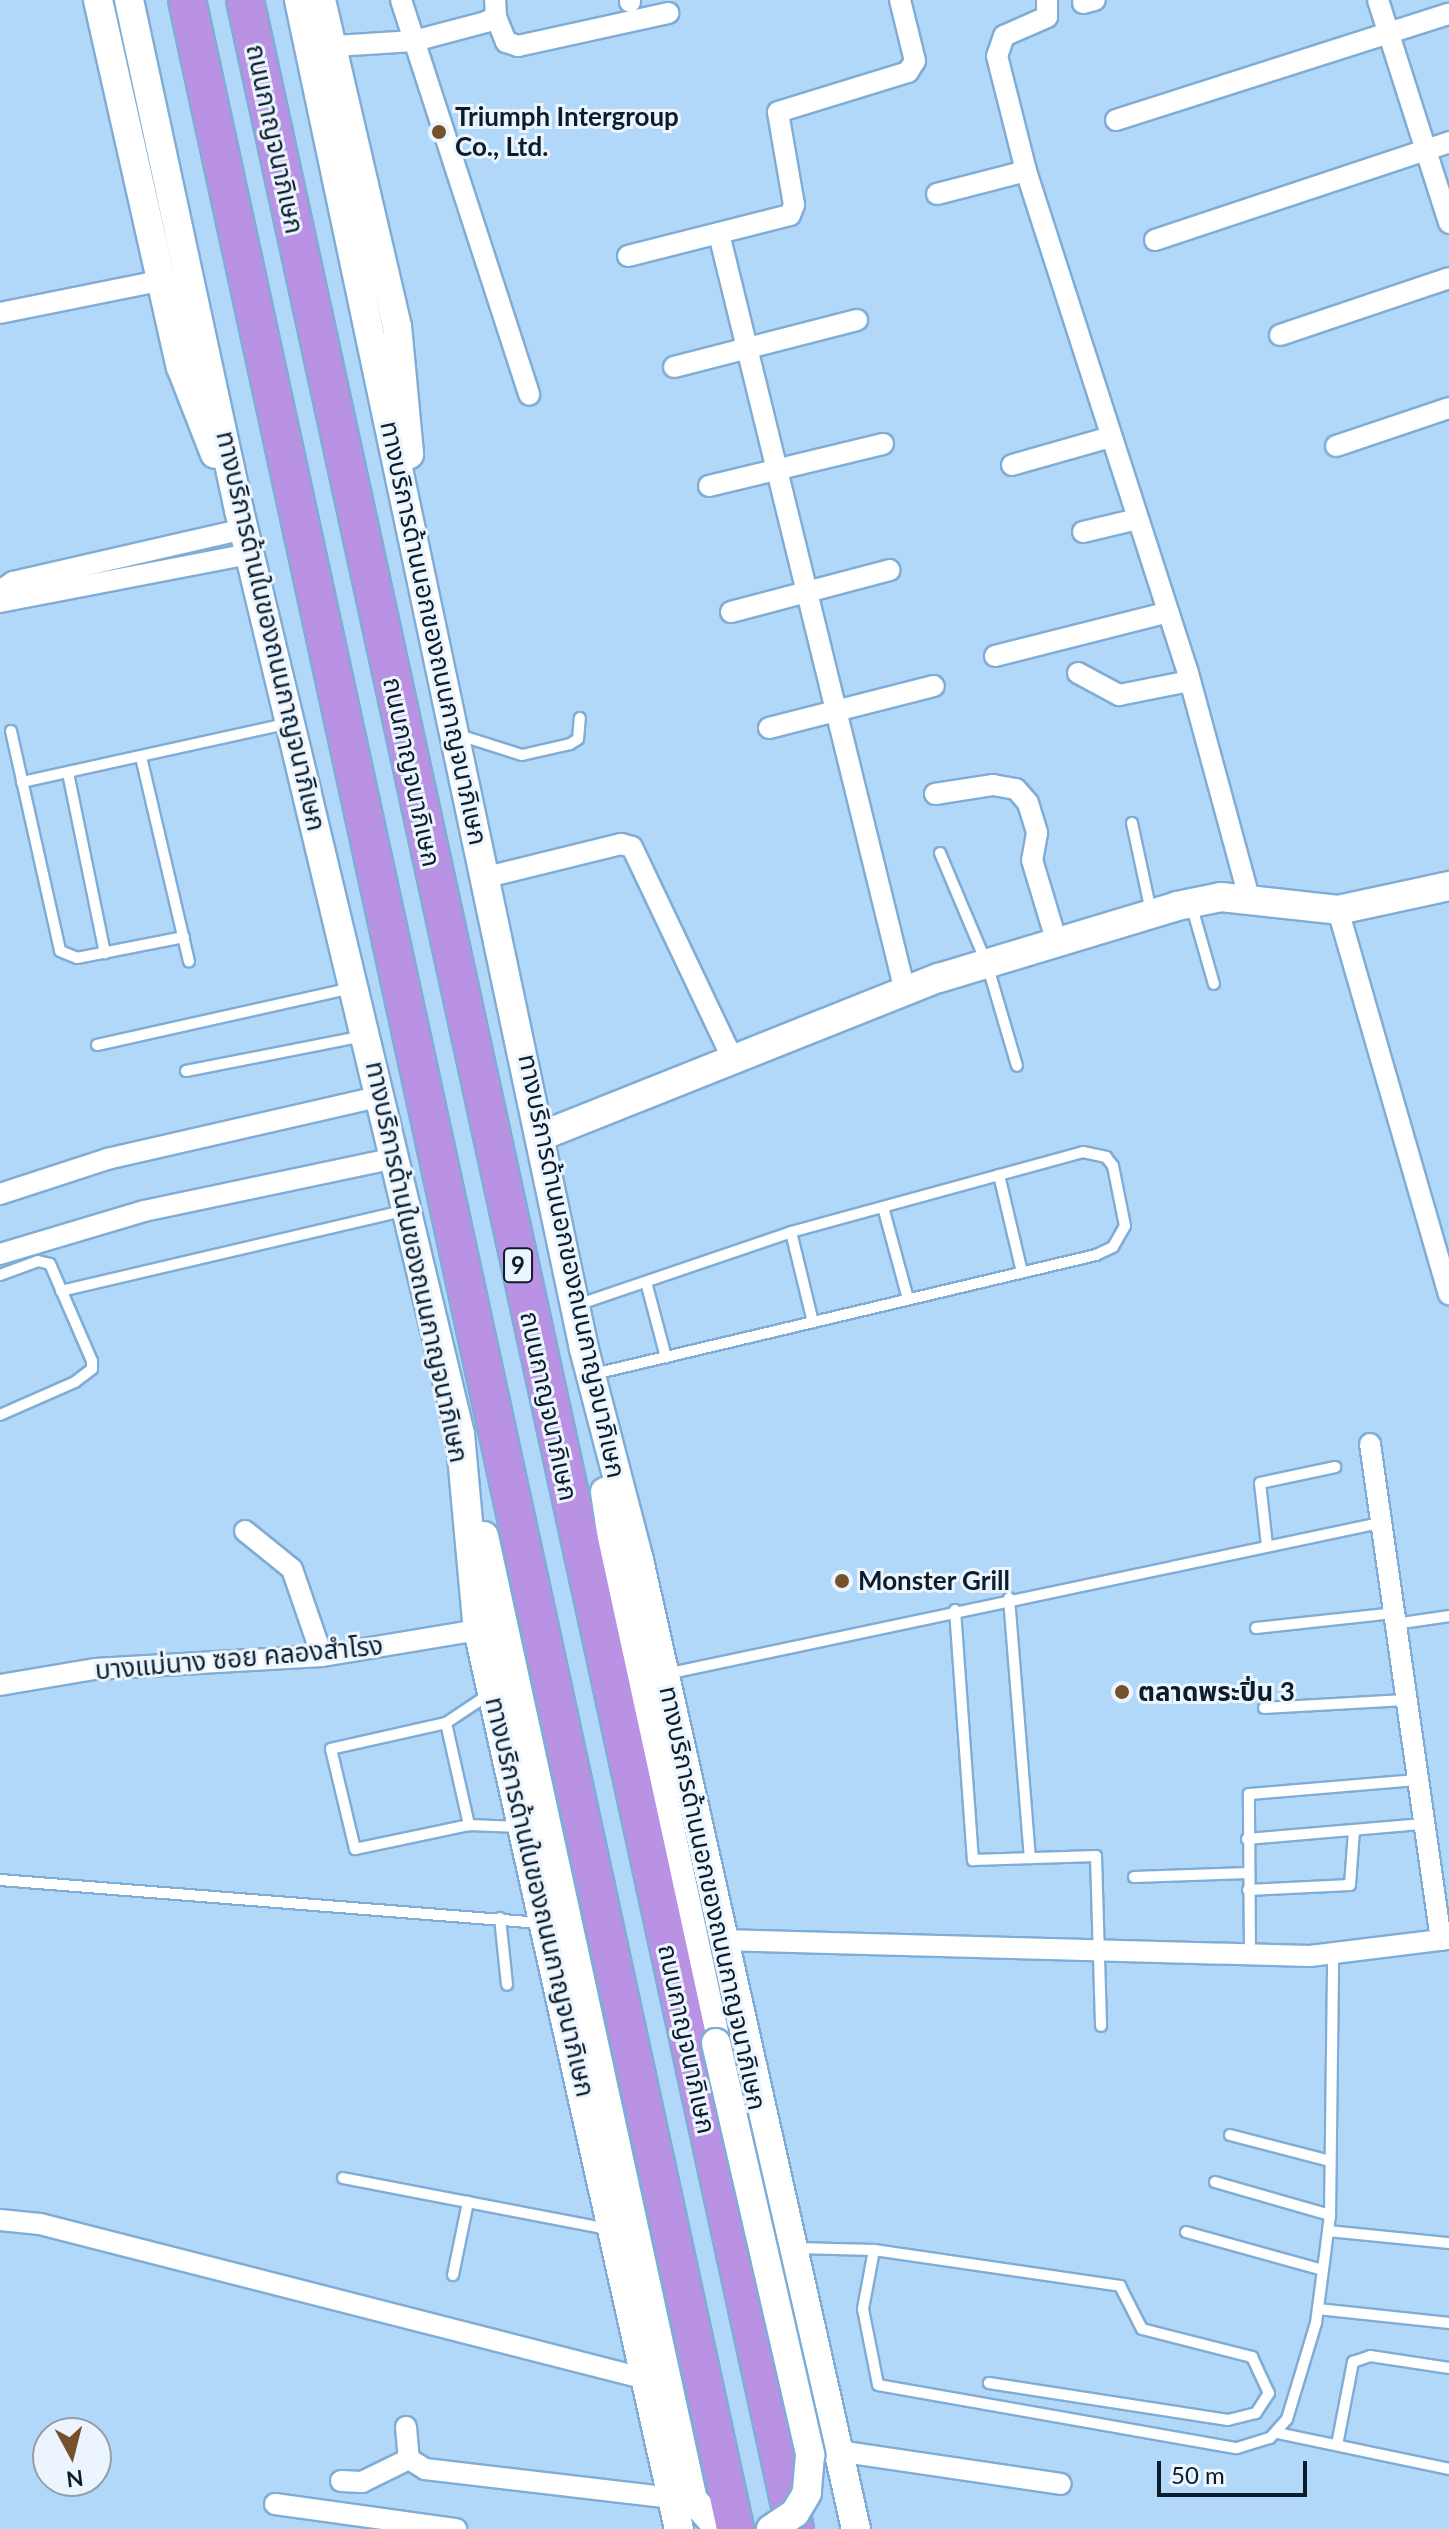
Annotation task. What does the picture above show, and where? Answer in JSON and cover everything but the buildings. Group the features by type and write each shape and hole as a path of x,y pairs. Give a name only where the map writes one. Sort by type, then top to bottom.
{"highway":[{"name":"ถนนกาญจนาภิเษก","path":"245,0 795,2529"},
{"name":"9","path":"188,5 735,2529"}],"main road":[{"path":"98,0 189,393 245,531"},
{"name":"ทางบริการด้านนอกของถนนกาญจนาภิเษก","path":"299,0 458,735 588,1362 664,1675 790,2248 856,2529"},
{"path":"321,0 335,46 397,326 408,396 411,523"},
{"name":"ทางบริการด้านในของถนนกาญจนาภิเษก","path":"131,8 245,531 382,1096 460,1434 478,1630 548,1924 679,2529"},
{"path":"541,1136 905,991 1190,902 1249,898 1338,910 1449,886"},
{"path":"588,1362 621,1599 716,2043 810,2455 807,2493 795,2513 771,2529"},
{"path":"460,1434 603,2064 693,2500 720,2529"}],"street":[{"path":"401,0 529,395"},
{"path":"628,256 790,215 794,205 777,122 783,107 913,67 900,0"},
{"path":"1047,0 1047,17 997,44 1026,171 1169,612 1249,898"},
{"path":"1378,0 1449,223"},
{"path":"335,46 414,41 496,9 506,42 518,46 668,13"},
{"path":"1116,120 1448,14"},
{"path":"1155,240 1449,142"},
{"path":"937,194 1026,171"},
{"path":"719,234 749,348 804,592 905,991"},
{"path":"1280,335 1449,278"},
{"path":"0,313 163,280"},
{"path":"674,367 857,320"},
{"path":"1336,446 1449,408"},
{"path":"1012,465 1110,437"},
{"path":"709,486 883,444"},
{"path":"1083,532 1137,519"},
{"path":"0,591 13,582 245,531"},
{"path":"0,602 245,531"},
{"path":"731,612 890,570"},
{"path":"995,656 1169,612"},
{"path":"1078,673 1119,695 1190,681"},
{"path":"769,728 934,686"},
{"path":"935,794 993,785 1016,789 1028,803 1037,833 1032,860 1057,943"},
{"path":"487,877 621,844 632,847 733,1060"},
{"path":"1338,910 1449,1294"},
{"path":"0,1194 107,1159 382,1096"},
{"path":"0,1254 144,1211 395,1158"},
{"path":"721,1940 1333,1955 1445,1939 1423,1824 1370,1444"},
{"path":"245,1531 277,1550 292,1569 322,1656"},
{"name":"บางแม่นาง ซอย คลองสำโรง","path":"0,1685 83,1670 322,1656 478,1630"},
{"path":"0,2220 40,2224 646,2379"},
{"path":"406,2427 409,2459"},
{"path":"838,2451 1061,2484"},
{"path":"341,2481 362,2482 409,2459 443,2472 672,2498"},
{"path":"275,2504 456,2529"}],"lane":[{"path":"458,735 522,755 570,744 578,739 580,718"},
{"path":"22,782 292,722"},
{"path":"11,731 60,951 77,958 184,937"},
{"path":"141,757 189,961"},
{"path":"68,773 105,953"},
{"path":"1132,823 1151,914"},
{"path":"940,853 987,964 1017,1066"},
{"path":"1190,902 1214,984"},
{"path":"97,1045 356,987"},
{"path":"186,1071 367,1036"},
{"path":"576,1306 791,1232 1083,1152 1106,1157 1113,1166 1125,1226 1121,1237 1096,1255 666,1357 588,1362"},
{"path":"999,1175 1022,1272"},
{"path":"883,1207 908,1299"},
{"path":"61,1291 407,1210"},
{"path":"791,1232 813,1322"},
{"path":"0,1275 46,1261 92,1369 0,1415"},
{"path":"646,1282 666,1357"},
{"path":"1267,1546 1260,1483 1335,1467"},
{"path":"664,1675 1009,1598 1380,1523"},
{"path":"1009,1598 1030,1858"},
{"path":"955,1610 973,1860 1096,1856 1102,1950 1101,2026"},
{"path":"1256,1628 1449,1616"},
{"path":"493,1691 446,1723 331,1749 355,1849 469,1825 526,1828"},
{"path":"1264,1708 1405,1700"},
{"path":"446,1723 469,1825"},
{"path":"1250,1955 1246,1799 1255,1792 1417,1780"},
{"path":"1247,1839 1423,1824"},
{"path":"1248,1890 1350,1885 1354,1830"},
{"path":"1134,1877 1248,1873"},
{"path":"0,1880 548,1924"},
{"path":"500,1918 507,1985"},
{"path":"1277,2433 1287,2419 1318,2309 1330,2215 1333,1955"},
{"path":"1230,2135 1330,2161"},
{"path":"343,2178 614,2230"},
{"path":"1215,2182 1330,2215"},
{"path":"453,2275 468,2202"},
{"path":"1328,2231 1449,2243"},
{"path":"1186,2232 1323,2270"},
{"path":"790,2248 874,2250 1120,2286 1142,2329 1252,2357 1269,2393 1256,2413 1228,2420 989,2383"},
{"path":"874,2250 863,2309 878,2385 1237,2448 1277,2433 1449,2469"},
{"path":"1318,2309 1449,2323"},
{"path":"1337,2445 1353,2362 1370,2356 1449,2368"}],"place":[{"name":"Triumph Intergroup Co., Ltd.","path":"439,132"},
{"name":"Monster Grill","path":"842,1581"},
{"name":"ตลาดพระปิ่น 3","path":"1122,1692"}]}
